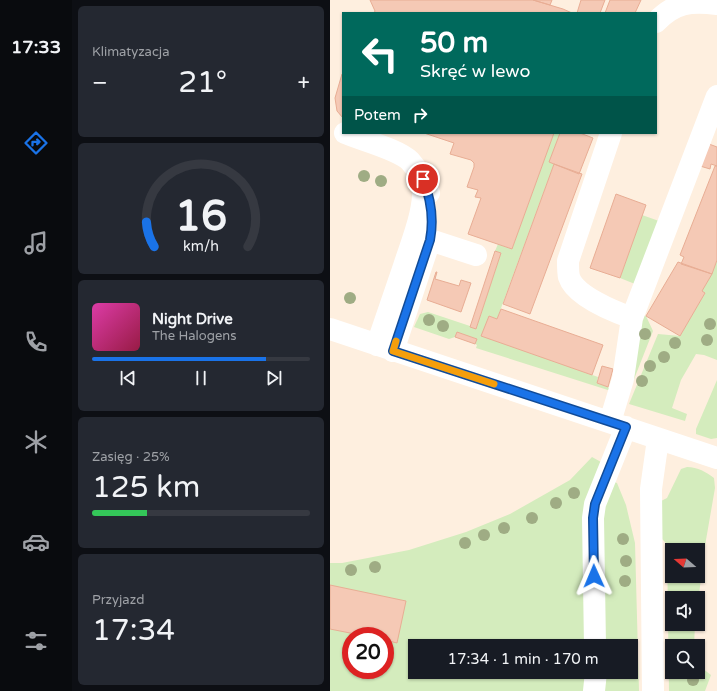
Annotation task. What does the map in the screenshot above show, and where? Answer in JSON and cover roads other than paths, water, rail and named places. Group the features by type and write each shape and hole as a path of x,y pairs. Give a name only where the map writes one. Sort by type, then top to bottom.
{"street":[{"path":"657,21 669,10 684,3 700,2 717,4"},
{"path":"595,639 593,518 595,504 618,425 632,318 717,96"},
{"path":"330,126 342,132"},
{"path":"347,134 394,152 409,160 423,179 429,193 432,216 430,240 385,348"},
{"path":"611,134 568,261 569,277 582,293 616,313 632,318"},
{"path":"385,348 421,211 425,193 423,179"},
{"path":"430,240 476,255"},
{"path":"330,329 717,458"},
{"path":"654,691 651,489 658,439"},
{"path":"594,691 595,679"}]}
